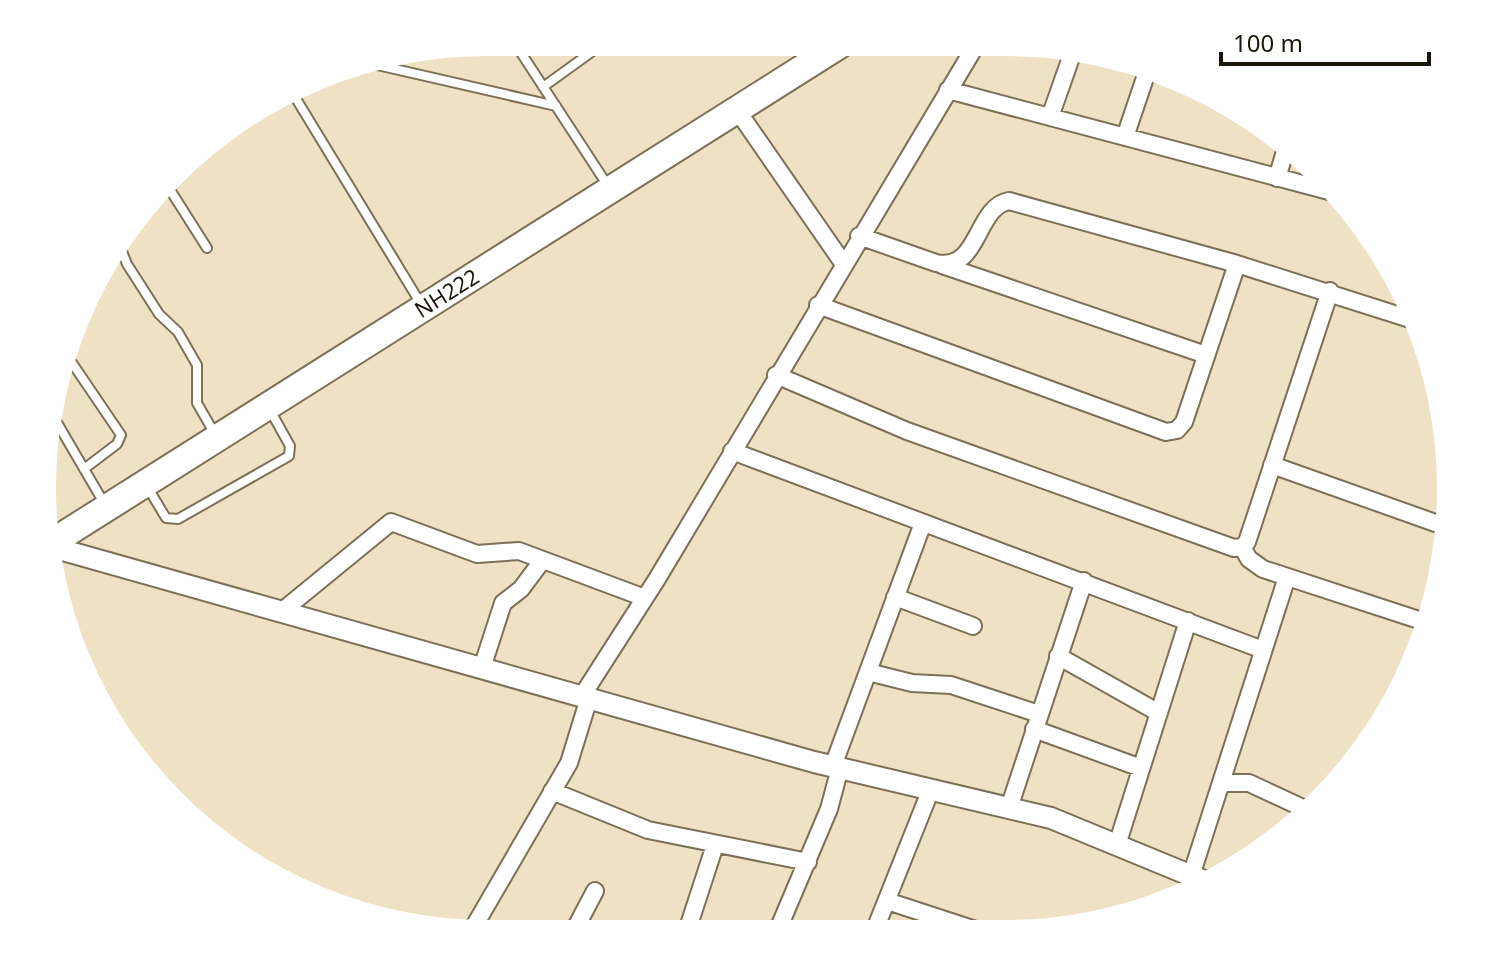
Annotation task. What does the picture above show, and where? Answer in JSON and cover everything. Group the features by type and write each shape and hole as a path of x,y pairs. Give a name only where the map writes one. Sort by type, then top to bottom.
{"main road":[{"name":"NH222","path":"60,539 822,56"}],"street":[{"path":"478,920 576,748 586,697 969,56"},
{"path":"1050,117 1070,61"},
{"path":"1125,137 1145,79"},
{"path":"948,90 1314,187"},
{"path":"737,110 843,263"},
{"path":"1277,178 1283,157"},
{"path":"941,265 955,261 969,251 995,209 1009,201 1330,291 1401,316"},
{"path":"859,236 1206,355"},
{"path":"818,305 1166,432 1177,430 1184,422 1237,264"},
{"path":"776,375 907,431 1234,548 1242,547 1247,542 1330,291"},
{"path":"732,451 1263,650"},
{"path":"1272,465 1435,523"},
{"path":"281,612 391,522 477,554 519,551 645,598"},
{"path":"782,920 808,862 868,672 923,523"},
{"path":"1242,547 1255,564 1416,619"},
{"path":"61,548 836,767 1051,818 1192,877"},
{"path":"482,668 503,603 521,589 542,561"},
{"path":"1202,872 1221,783 1287,577"},
{"path":"1009,808 1084,581"},
{"path":"895,597 973,626"},
{"path":"1117,845 1188,621"},
{"path":"1058,656 1159,713"},
{"path":"868,672 906,683 951,685 1141,768"},
{"path":"1221,783 1249,783 1297,806"},
{"path":"879,920 931,789"},
{"path":"552,791 617,820 715,845 808,862"},
{"path":"691,920 715,845"},
{"path":"580,920 595,891"},
{"path":"887,901 945,920"}],"lane":[{"path":"523,56 610,190"},
{"path":"543,87 586,56"},
{"path":"389,68 556,106"},
{"path":"297,101 424,308"},
{"path":"172,194 207,248"},
{"path":"124,256 159,314 178,332 197,365 197,403 217,438"},
{"path":"74,366 121,435 117,444 84,469"},
{"path":"146,484 166,518 178,519 289,456 290,446 268,406"},
{"path":"60,429 107,508"}]}
